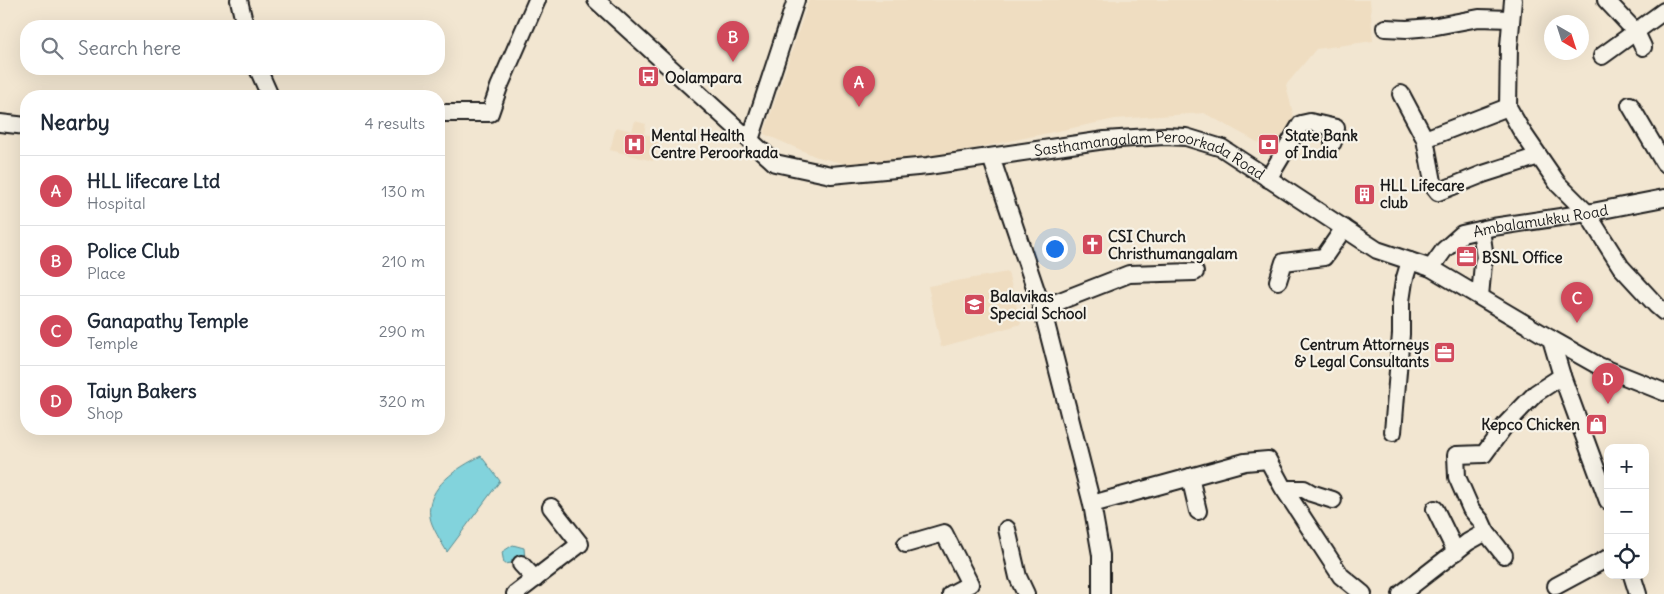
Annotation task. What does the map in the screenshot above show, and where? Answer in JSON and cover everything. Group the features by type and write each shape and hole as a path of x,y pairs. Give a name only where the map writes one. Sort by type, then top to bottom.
{"street":[{"path":"239,0 244,20"},
{"path":"445,113 490,113 499,87 537,0"},
{"name":"Sasthamangalam Peroorkada Road","path":"596,0 775,163 831,175 928,166 1105,140 1164,136 1186,137 1222,148 1377,250 1431,268 1598,366 1664,392"},
{"path":"750,140 796,0"},
{"path":"1513,0 1509,46 1508,107 1558,184 1587,213 1622,268 1663,309"},
{"path":"1606,0 1640,40"},
{"path":"1602,56 1640,40 1664,11"},
{"path":"1386,28 1431,27 1479,18 1511,20"},
{"path":"261,75 267,90"},
{"path":"1401,94 1425,139 1434,187 1438,192 1483,174 1539,156"},
{"path":"1630,106 1664,163"},
{"path":"1425,139 1508,107"},
{"path":"1268,179 1301,124 1310,122 1336,128 1333,142"},
{"path":"0,123 20,125"},
{"path":"991,157 1042,308 1092,504 1100,555 1101,594"},
{"name":"Ambalamukku Road","path":"1431,268 1444,250 1462,234 1664,198"},
{"path":"1278,281 1284,262 1324,257 1344,228"},
{"path":"1480,296 1485,258 1481,230"},
{"path":"1393,432 1402,314 1401,301 1410,261"},
{"path":"1042,308 1129,274 1195,272"},
{"path":"1551,339 1562,376 1604,489"},
{"path":"1504,555 1486,532 1481,521 1471,510 1457,477 1456,454 1484,454 1506,424 1536,393 1562,376"},
{"path":"1092,504 1245,462 1268,460 1284,489 1341,576 1363,594"},
{"path":"1190,477 1198,511"},
{"path":"1284,489 1304,489 1334,500"},
{"path":"515,594 580,544 551,507"},
{"path":"1435,509 1456,552"},
{"path":"1007,529 1018,576 1026,594"},
{"path":"1401,594 1456,552 1486,532"},
{"path":"906,544 944,533 970,584 951,594"},
{"path":"1556,586 1604,560"},
{"path":"521,564 535,578"},
{"path":"1633,579 1638,594"}],"shaded area":[{"path":"809,0 1370,0 1373,41 1316,49 1286,85 1294,118 1272,150 1204,113 1115,119 871,170 817,157 764,134"},
{"name":"Mental Health Centre Peroorkada","path":"635,121 646,124 644,134 659,137 653,161 610,150 616,127 632,131"},
{"name":"Balavikas Special School","path":"1008,272 1021,324 941,347 928,286"}],"water":[{"path":"481,456 500,481 447,552 430,517 430,506 433,496 445,479"},
{"path":"513,545 524,548 525,561 504,564 502,552"}],"place":[{"name":"Police Club","path":"733,62"},
{"name":"Oolampara","path":"649,77"},
{"name":"HLL lifecare Ltd","path":"859,107"},
{"name":"Mental Health Centre Peroorkada","path":"635,144"},
{"name":"State Bank of India","path":"1269,144"},
{"name":"HLL Lifecare club","path":"1364,194"},
{"name":"CSI Church Christhumangalam","path":"1092,245"},
{"name":"BSNL Office","path":"1466,257"},
{"name":"Balavikas Special School","path":"974,305"},
{"name":"Ganapathy Temple","path":"1577,323"},
{"name":"Centrum Attorneys & Legal Consultants","path":"1445,353"},
{"name":"Taiyn Bakers","path":"1608,404"},
{"name":"Kepco Chicken","path":"1596,424"}]}
